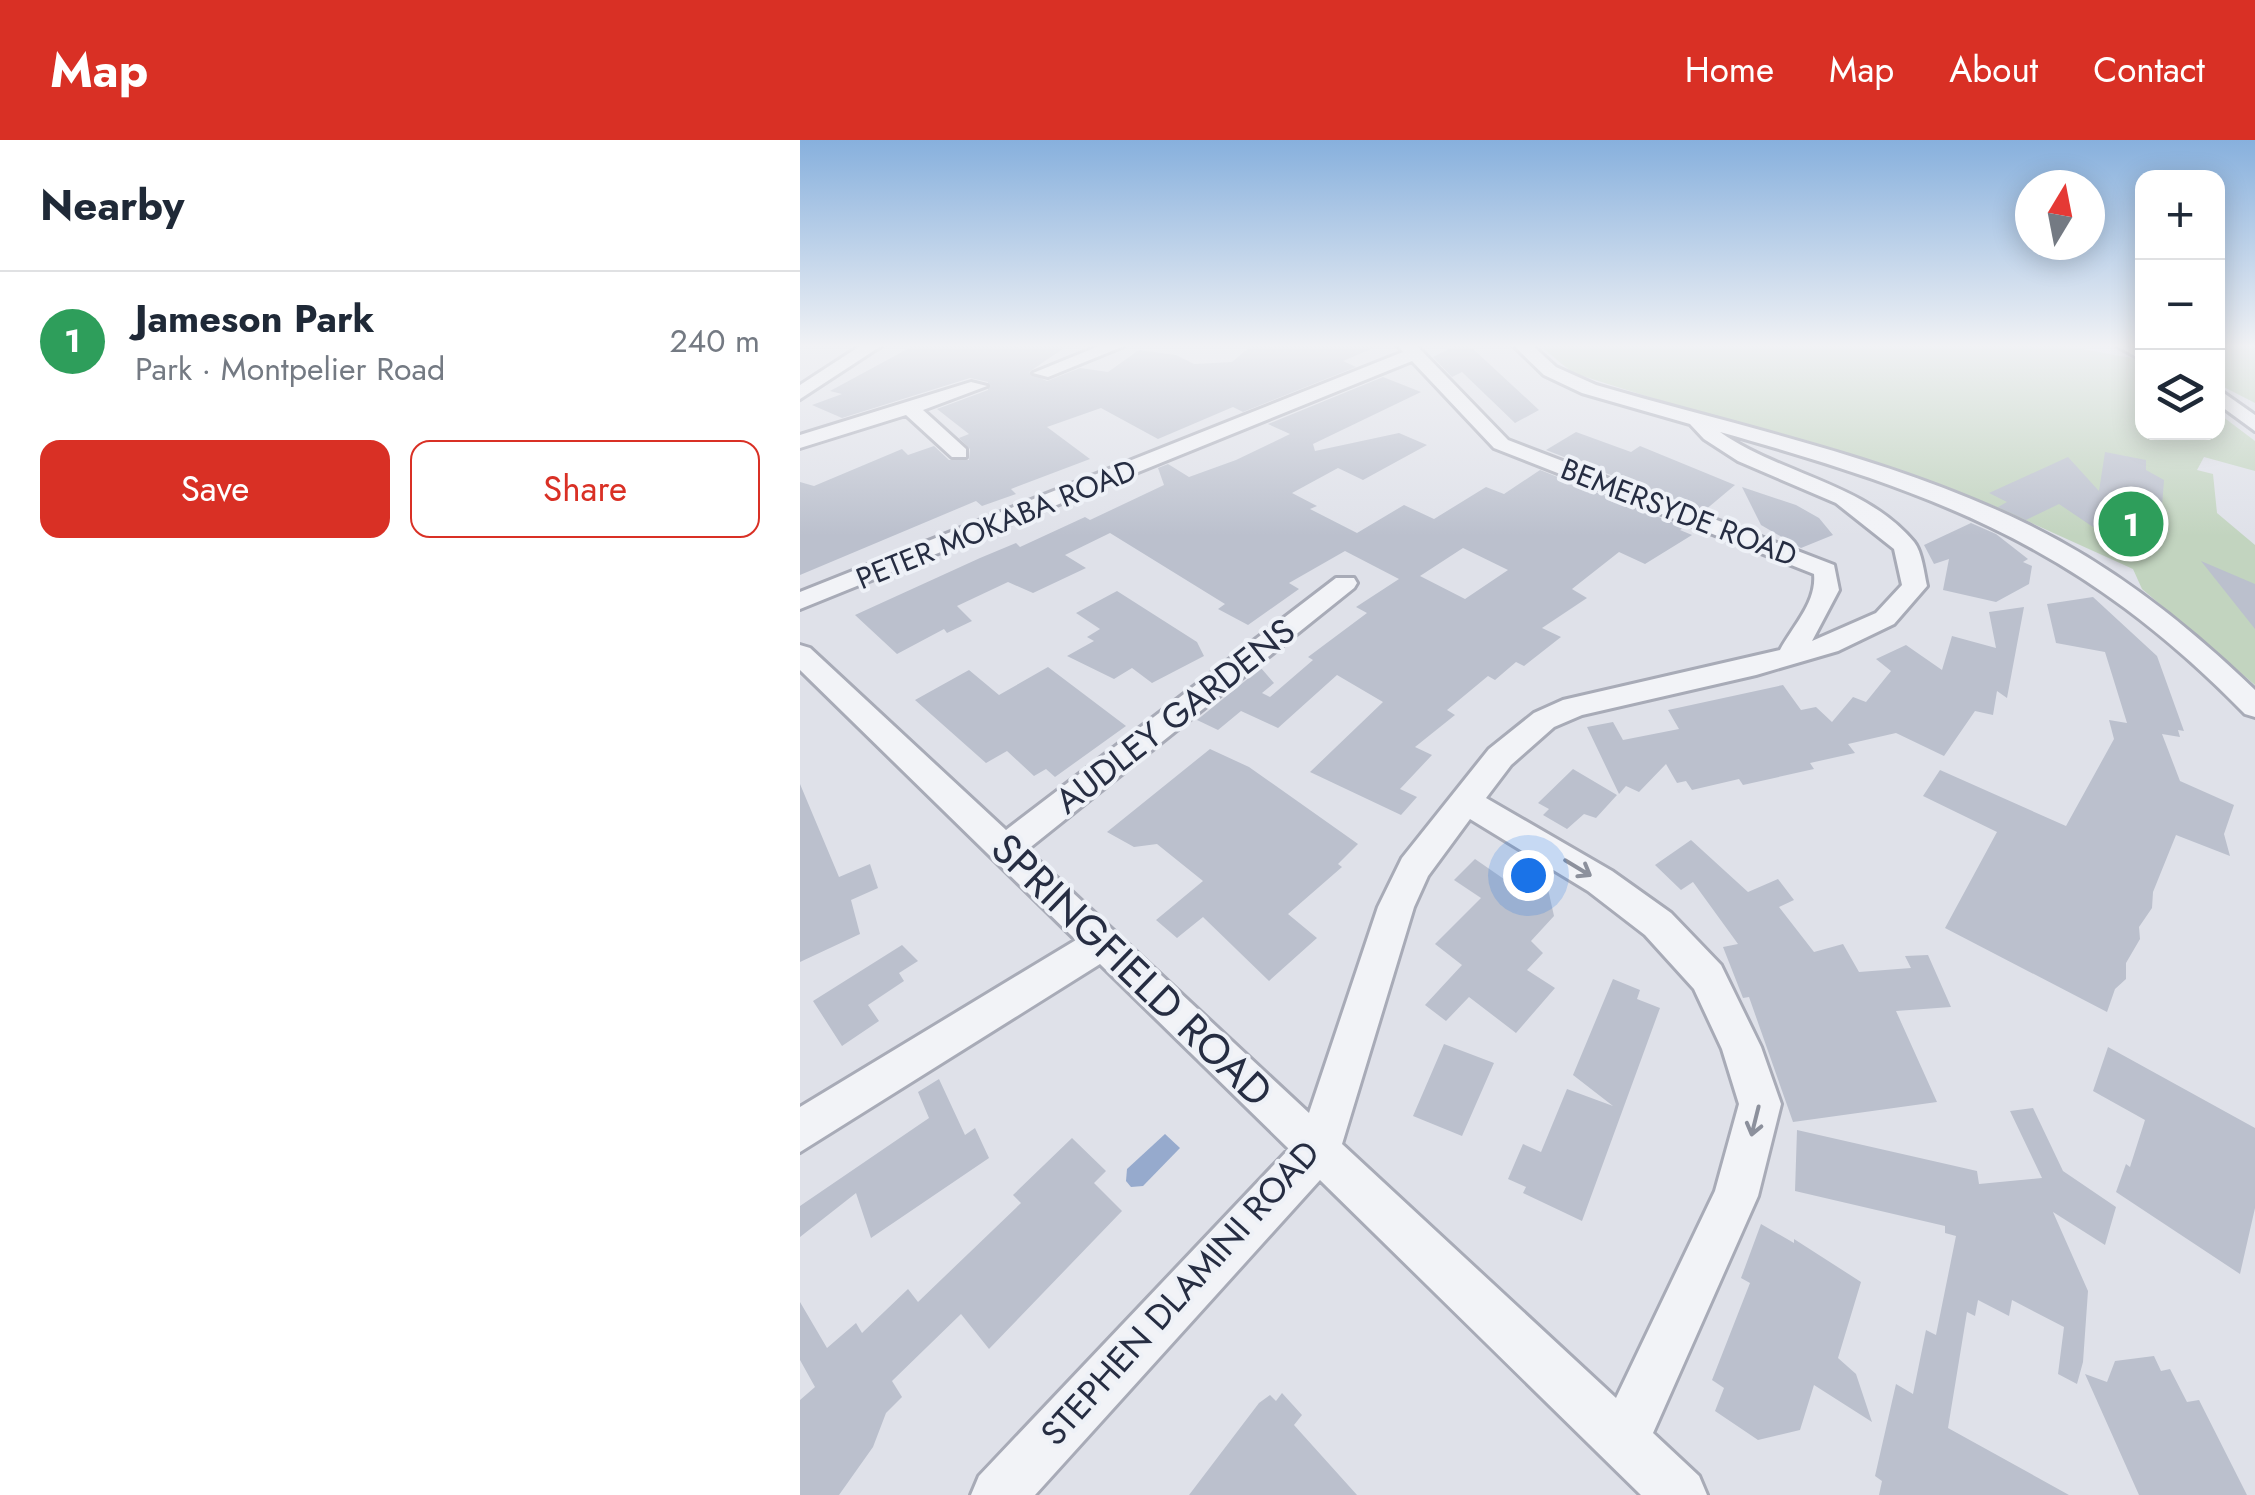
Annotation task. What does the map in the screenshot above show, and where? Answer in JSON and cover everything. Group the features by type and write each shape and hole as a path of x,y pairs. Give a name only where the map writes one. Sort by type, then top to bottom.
{"street":[{"path":"800,442 906,409"},
{"path":"911,409 959,453"},
{"name":"PETER MOKABA ROAD","path":"800,601 1267,409"},
{"name":"BEMERSYDE ROAD","path":"1468,409 1501,444 1824,570 1829,587 1826,596 1806,621 1790,656"},
{"path":"1660,409 1699,422 1740,443 1946,497 2033,537 2166,624 2255,708"},
{"name":"STEPHEN DLAMINI ROAD","path":"998,1495 1319,1149 1396,906 1414,868 1464,800 1520,738 1573,706 1828,647 1896,613 1916,584 1916,565 1899,538 1870,514 1740,443"},
{"name":"AUDLEY GARDENS","path":"1005,849 1345,583"},
{"name":"SPRINGFIELD ROAD","path":"800,654 1680,1495"},
{"path":"1464,800 1600,881 1658,924 1708,978 1742,1047 1760,1104 1736,1196 1623,1440"},
{"path":"800,1130 1103,943"}],"green space":[{"path":"1688,409 2135,409 2135,440 2225,440 2225,418 2255,441 2255,471 2204,457 2197,470 2213,474 2217,513 2255,545 2255,685 2142,589 2133,569 1992,505"}],"water":[{"path":"1165,1134 1180,1148 1143,1186 1131,1187 1126,1181 1127,1169"}],"building":[{"path":"822,409 870,409 842,418"},
{"path":"937,409 1097,409 1047,427 1090,459 1011,489 1016,494 982,506 976,501 800,575 800,482 814,486 902,449 908,455 934,446 949,460 969,460 970,449 959,438 969,434"},
{"path":"1103,409 1228,409 1158,439"},
{"path":"1304,409 1385,409 1313,444 1315,451 1399,433 1427,445 1363,480 1338,468 1292,493 1317,506 1310,509 1357,533 1404,505 1434,519 1486,487 1504,494 1540,470 1684,527 1680,530 1692,535 1645,564 1619,552 1572,589 1587,598 1542,628 1561,637 1524,666 1516,662 1495,680 1488,676 1447,710 1455,715 1415,747 1432,755 1400,789 1417,797 1401,815 1310,772 1383,702 1337,675 1278,728 1241,711 1218,730 1197,720 1261,668 1274,683 1262,693 1270,697 1313,660 1308,657 1367,613 1356,607 1399,579 1345,551 1289,583 1299,589 1248,625 1218,609 1225,604 1110,533 1065,555 1086,568 1033,593 1008,582 957,606 972,621 947,633 944,629 897,654 855,615 980,558 1016,543 1020,547 1085,517 1090,520 1164,485 1158,468 1168,464 1189,477 1290,434 1268,424","holes":["1463,548 1508,570 1465,599 1420,576"]},
{"path":"1501,409 1539,410 1515,423"},
{"path":"1576,432 1631,452 1640,446 1735,485 1704,511 1546,450"},
{"path":"2105,452 2146,460 2146,470 2164,480 2162,507 2138,525 2120,517 2093,527 2059,504 2026,520 1998,507 2007,502 1989,493 2068,457 2099,491"},
{"path":"1742,487 1796,505 1819,518 1833,535 1801,548 1761,525"},
{"path":"1971,523 1996,534 2028,559 2023,562 2032,566 2029,584 1996,602 1943,590 1949,559 1934,564 1924,545"},
{"path":"2201,561 2255,584 2255,629"},
{"path":"1117,591 1197,642 1204,656 1152,683 1132,668 1114,679 1067,656 1094,641 1087,637 1100,629 1076,613"},
{"path":"2093,597 2157,656 2184,731 2178,730 2180,737 2162,734 2180,781 2234,805 2224,834 2230,856 2176,835 2153,892 2152,908 2139,927 2140,939 2126,963 2126,979 2115,989 2107,1012 1945,928 1997,832 1923,796 1940,770 2066,826 2114,739 2109,720 2127,723 2105,652 2056,643 2047,604"},
{"path":"2024,607 2007,698 1997,691 1993,715 1975,711 1944,756 1896,733 1848,744 1855,753 1810,763 1814,769 1743,785 1739,779 1692,790 1686,781 1677,783 1666,764 1639,792 1626,786 1619,794 1587,727 1613,722 1623,740 1679,729 1668,710 1783,685 1801,710 1816,707 1832,722 1853,697 1866,702 1891,671 1876,659 1906,645 1942,670 1952,636 1996,648 1989,612"},
{"path":"1048,667 1126,726 1055,777 1046,769 1034,776 1007,751 986,763 915,700 969,670 999,695"},
{"path":"1210,749 1249,767 1358,844 1338,864 1342,867 1288,914 1317,938 1269,981 1203,917 1177,938 1156,920 1203,881 1157,844 1134,847 1107,832"},
{"path":"1573,769 1617,795 1596,818 1584,814 1567,829 1543,815 1549,809 1538,803"},
{"path":"800,784 839,877 870,864 878,888 851,900 860,934 800,962"},
{"path":"1691,840 1748,892 1778,879 1794,900 1779,907 1814,952 1843,944 1859,972 1911,968 1905,956 1928,955 1951,1007 1896,1011 1937,1102 1793,1122 1749,997 1743,998 1723,947 1738,944 1693,882 1681,890 1655,865"},
{"path":"1475,859 1514,886 1530,870 1546,880 1554,916 1531,941 1543,953 1527,970 1555,988 1516,1033 1469,997 1446,1021 1425,1005 1462,965 1435,944 1481,898 1454,880"},
{"path":"902,945 918,961 899,973 904,981 868,1005 879,1021 842,1046 813,1001"},
{"path":"1613,979 1640,990 1637,999 1660,1008 1582,1221 1523,1193 1526,1187 1508,1179 1523,1144 1541,1152 1567,1089 1613,1106 1573,1075"},
{"path":"1444,1044 1494,1063 1462,1136 1413,1116"},
{"path":"2108,1047 2255,1128 2255,1208 2240,1274 2116,1192 2126,1164 2130,1167 2145,1120 2093,1091"},
{"path":"939,1079 965,1135 975,1128 989,1158 871,1238 856,1193 800,1237 800,1206 929,1118 918,1092"},
{"path":"2033,1108 2063,1171 2116,1207 2105,1245 2053,1212 2088,1291 2083,1362 2077,1384 2058,1374 2064,1327 2012,1300 2009,1316 1978,1300 1975,1316 1967,1312 1948,1428 2069,1495 1879,1495 1882,1481 1875,1476 1896,1384 1913,1394 1926,1330 1936,1335 1956,1236 1945,1233 1945,1226 1795,1191 1797,1130 1977,1171 1979,1184 2042,1178 2010,1111"},
{"path":"1072,1138 1106,1171 1094,1183 1122,1211 989,1349 961,1314 892,1381 902,1397 886,1413 873,1447 839,1495 800,1495 800,1400 815,1387 800,1360 800,1302 827,1348 856,1323 862,1333 908,1289 918,1302 1021,1203 1013,1195"},
{"path":"1761,1224 1794,1243 1794,1239 1861,1282 1838,1358 1856,1374 1872,1422 1814,1385 1800,1430 1758,1440 1715,1411 1724,1388 1712,1380 1750,1283 1741,1278"},
{"path":"2154,1356 2161,1371 2170,1369 2187,1402 2199,1400 2247,1495 2139,1495 2085,1374 2107,1382 2115,1361"},
{"path":"1282,1393 1302,1415 1294,1425 1357,1495 1189,1495 1259,1403 1270,1395 1276,1401"}],"place":[{"name":"Jameson Park","path":"2131,524"}]}
